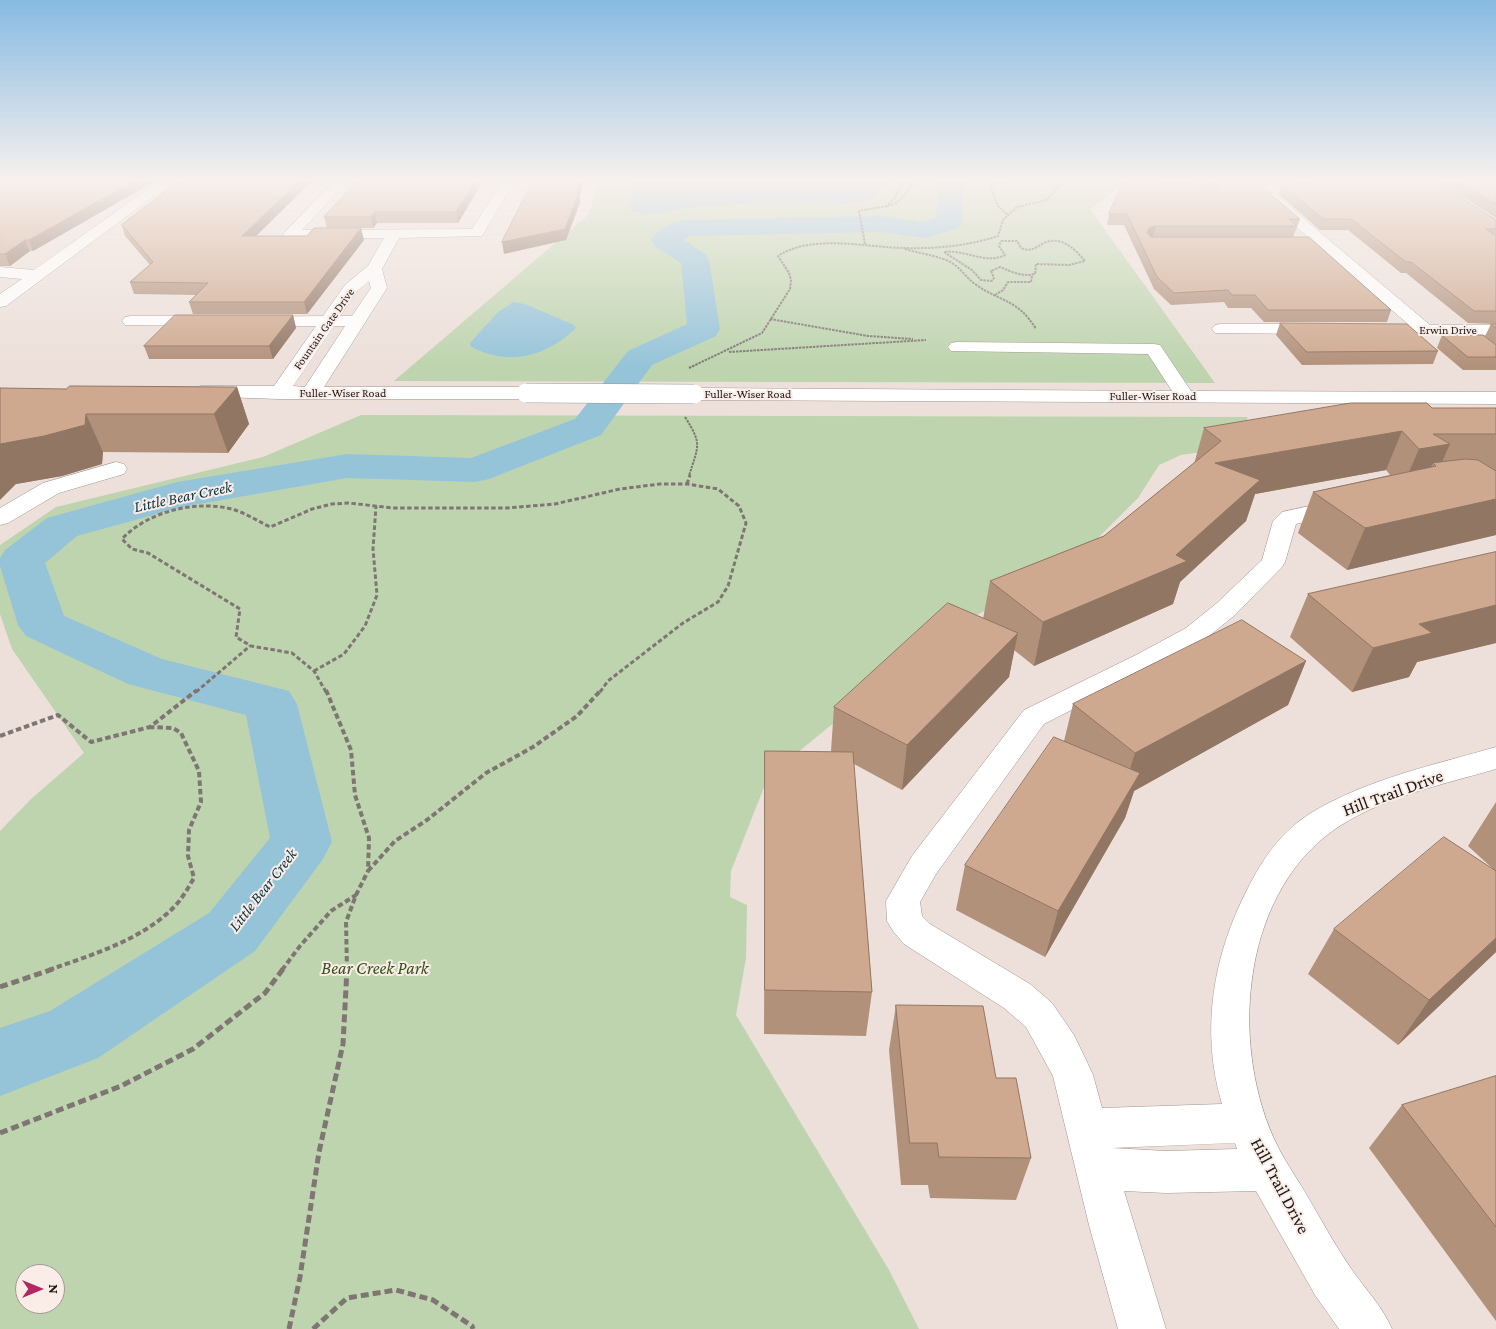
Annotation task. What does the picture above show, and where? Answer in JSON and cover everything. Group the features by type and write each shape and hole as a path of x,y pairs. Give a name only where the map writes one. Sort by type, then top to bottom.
{"street":[{"path":"0,302 81,243"},
{"name":"Fountain Gate Drive","path":"279,392 351,288 374,269 388,243"},
{"path":"1322,243 1426,330"},
{"name":"Fountain Gate Drive","path":"310,393 380,288 374,269"},
{"path":"0,272 37,275"},
{"path":"131,321 220,321"},
{"path":"239,321 358,321"},
{"path":"1221,329 1328,330"},
{"name":"Erwin Drive","path":"1357,330 1496,330"},
{"path":"957,346 1154,349 1185,396"},
{"name":"Fuller-Wiser Road","path":"179,392 526,393 689,402 1185,396 1496,398"},
{"path":"0,518 51,488 116,469"},
{"path":"1142,1329 1111,1225 1074,1075 1039,1015 1016,996 917,934 905,921 902,901 924,865 1034,717 1146,661 1195,634 1226,609 1274,562 1285,521 1290,517 1371,500"},
{"name":"Hill Trail Drive","path":"1368,1329 1336,1287 1268,1170 1248,1123 1239,1097 1228,1038 1232,980 1240,947 1257,902 1280,863 1300,839 1346,808 1376,795 1496,758"},
{"path":"1087,1129 1248,1123"},
{"path":"1097,1169 1166,1172 1268,1170"}],"path":[{"path":"688,369 762,333 790,289 791,280 789,273 778,256 783,251 806,246 865,244 902,248 964,246 977,243"},
{"path":"1001,243 1000,246 1005,255 992,259 956,250 944,252 972,270 980,280 992,281 994,278 991,272 1000,267 1017,274 1032,276"},
{"path":"1018,243 1022,248 1030,250 1036,250 1044,243"},
{"path":"995,295 1003,290 1008,282 1031,282 1032,276 1035,274 1036,264 1069,265 1085,261 1069,245 1064,243"},
{"path":"902,248 950,262 974,284 1014,302 1032,321 1041,338 1042,348"},
{"path":"726,352 926,340 868,336 770,319"},
{"path":"688,482 698,446 696,435 686,419 689,402"},
{"path":"289,1329 300,1277 319,1152 343,1044 348,955 346,922 356,895 368,871 395,841 427,820 486,773 533,747 577,716 589,705 608,681 682,623 718,602 728,586 746,523 739,506 718,489 688,482 620,489 555,504 525,507 394,508 332,504 312,509 270,527 234,509 204,507 170,512 146,519 127,532 122,539 132,548 148,553 240,609 236,637 251,646 292,653 314,671 328,694 350,750 355,795 369,838 368,871"},
{"path":"314,671 344,654 365,626 377,595 373,549 376,506"},
{"path":"150,727 251,646"},
{"path":"0,736 58,715 92,742 150,727 173,728 181,733 200,771 200,802 189,830 188,856 194,878 173,909 147,928 97,951 0,987"},
{"path":"0,1133 121,1086 193,1049 265,993 300,946 331,911 356,895"},
{"path":"313,1329 347,1298 396,1290 433,1300 472,1326 473,1329"}],"green space":[{"path":"555,243 1114,243 1215,383 394,381"},
{"name":"Bear Creek Park","path":"361,415 1247,417 1250,445 1181,455 1159,465 1138,498 1083,553 933,641 768,777 731,871 730,897 747,905 746,958 736,1015 889,1270 919,1329 0,1329 0,831 31,799 84,753 12,649 0,614 0,545 56,507 263,457"}],"water":[{"path":"513,302 525,304 576,327 563,339 551,346 526,356 498,356 470,346 471,342 497,313"}],"building":[{"path":"0,243 21,243 5,254 0,254"},
{"path":"137,243 349,243 304,302 189,302 208,283 130,282 153,262"},
{"path":"1141,243 1316,243 1391,310 1268,310 1255,295 1232,295 1228,290 1174,293 1157,277"},
{"path":"1382,243 1496,243 1496,311 1474,311 1411,262 1406,262"},
{"path":"175,315 293,315 269,346 144,346"},
{"path":"1280,323 1407,324 1438,351 1307,352"},
{"path":"1442,335 1483,335 1496,345 1496,357 1468,357"},
{"path":"70,386 237,387 214,414 86,414 85,425 44,436 0,444 0,388 66,389"},
{"path":"1351,403 1427,403 1432,408 1496,408 1496,434 1433,434 1450,444 1419,449 1402,431 1215,463 1260,480 1176,555 1187,561 1043,622 990,581 1104,536 1221,441 1204,428"},
{"path":"1466,459 1478,460 1496,471 1496,499 1365,528 1313,492 1436,466 1433,463"},
{"path":"1496,552 1496,605 1419,624 1432,633 1373,648 1308,594"},
{"path":"948,603 1018,633 907,745 834,707"},
{"path":"1242,620 1306,661 1135,753 1073,704"},
{"path":"1054,737 1140,773 1058,911 965,865"},
{"path":"765,751 853,752 872,992 765,990"},
{"path":"1444,837 1496,871 1496,938 1429,1000 1334,929"},
{"path":"896,1005 983,1006 996,1078 1016,1078 1031,1158 939,1157 937,1143 910,1143"},
{"path":"1496,1076 1496,1227 1402,1105"}],"waterway":[{"name":"Little Bear Creek","path":"0,1062 73,1035 232,932 301,842 270,704 146,672 43,625 21,560 62,527 177,495 347,466 475,470 588,427 640,358 704,329 695,260 670,243"}]}
